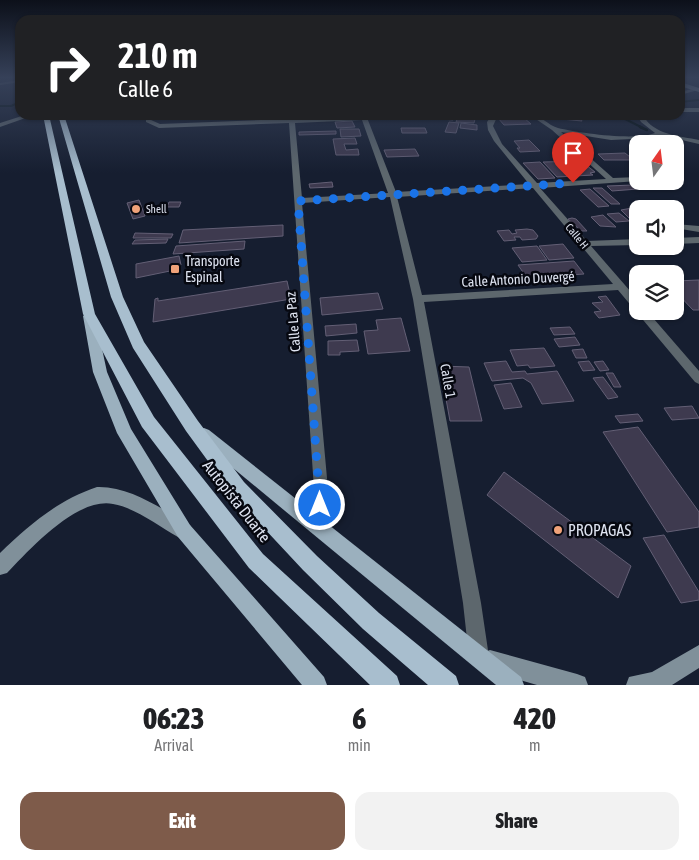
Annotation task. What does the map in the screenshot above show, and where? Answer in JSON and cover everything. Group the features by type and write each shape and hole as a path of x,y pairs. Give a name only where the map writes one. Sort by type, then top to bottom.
{"highway":[{"name":"Autopista Duarte","path":"47,120 89,314 148,422 256,560 310,614 388,685"},
{"name":"Autopista Duarte","path":"63,120 116,297 138,344 192,426 238,488 310,563 371,621 447,685"}],"main road":[{"name":"Autopista Duarte","path":"89,314 100,372 125,433 184,531 316,685"},
{"name":"Autopista Duarte","path":"192,426 320,527 513,685"},
{"path":"0,566 57,516 88,499 110,495 126,500 184,531"},
{"path":"637,685 655,683 699,656"},
{"path":"479,658 577,685"}],"street":[{"path":"685,110 699,110"},
{"path":"0,125 16,120"},
{"path":"148,120 159,126 265,120"},
{"path":"213,124 214,120"},
{"name":"Calle La Paz","path":"291,120 321,489 320,527"},
{"name":"Calle 1","path":"365,120 393,195 418,299 472,603 479,658"},
{"name":"Calle H","path":"491,120 491,133 629,297"},
{"path":"540,120 554,129 612,181"},
{"path":"642,120 659,134 699,142"},
{"path":"554,129 611,138 659,134"},
{"path":"298,201 629,180"},
{"path":"684,227 699,229"},
{"path":"684,241 699,240"},
{"path":"584,244 629,242"},
{"name":"Calle Antonio Duvergé","path":"418,299 620,287"},
{"path":"649,320 699,379"}],"building":[{"path":"457,120 475,120 474,123 456,122"},
{"path":"500,120 526,120 531,124 504,125"},
{"path":"352,121 355,127 337,128 335,122"},
{"path":"449,122 459,123 456,133 445,132"},
{"path":"461,123 477,125 477,130 460,128"},
{"path":"401,128 425,128 427,133 402,133"},
{"path":"340,129 359,129 361,136 341,137"},
{"path":"336,131 336,134 299,135 299,132"},
{"path":"355,138 357,144 344,144 346,150 358,149 359,155 336,155 333,139"},
{"path":"529,140 540,151 520,152 517,148 520,148 514,141"},
{"path":"415,149 419,156 387,157 384,150"},
{"path":"625,153 629,156 629,160 604,160 598,154"},
{"path":"581,161 595,172 590,173 593,175 557,177 543,162"},
{"path":"540,162 555,178 538,179 523,163"},
{"path":"332,182 333,187 310,188 309,184"},
{"path":"629,185 629,190 612,191 607,186"},
{"path":"593,188 602,188 620,204 611,204"},
{"path":"590,189 609,206 598,207 580,190"},
{"name":"Shell","path":"139,200 145,216 133,219 127,203"},
{"path":"169,202 181,202 179,207 167,207"},
{"path":"629,209 629,218 621,210"},
{"path":"619,213 629,221 616,222 607,214"},
{"path":"603,215 616,227 600,226 591,217"},
{"path":"568,219 576,219 587,231 581,231"},
{"path":"283,225 283,236 179,243 183,230"},
{"path":"509,230 512,234 517,233 515,230 533,230 538,236 536,239 522,240 520,237 514,237 516,240 504,241 497,231"},
{"path":"135,233 173,234 171,238 133,238"},
{"path":"168,239 166,243 132,244 135,240"},
{"path":"245,241 244,249 173,254 176,246"},
{"path":"563,244 574,258 549,260 539,246"},
{"path":"537,246 547,260 522,262 512,248"},
{"path":"179,256 181,265 170,267 170,271 136,278 136,264"},
{"path":"574,261 584,274 527,278 518,265"},
{"path":"699,280 699,310 693,310 684,300 684,281"},
{"path":"287,281 291,299 153,322 155,299 158,298 158,301"},
{"path":"378,293 383,309 322,315 320,298"},
{"path":"606,296 620,315 599,318 594,312 601,311 592,303 603,302 598,297"},
{"path":"401,318 410,351 368,354 364,331 378,330 376,320"},
{"path":"356,324 357,333 326,336 325,326"},
{"path":"570,327 575,334 554,335 550,328"},
{"path":"575,337 580,345 559,347 554,339"},
{"path":"357,340 359,351 340,352 340,355 328,355 328,341"},
{"path":"544,348 555,366 530,368 528,365 517,366 510,350"},
{"path":"583,349 587,358 576,358 572,350"},
{"path":"506,361 512,372 525,371 527,374 557,371 574,401 542,404 531,383 523,378 492,381 484,363"},
{"path":"589,361 595,370 583,371 578,362"},
{"path":"603,361 609,370 600,371 594,362"},
{"path":"440,366 469,367 482,421 450,421"},
{"path":"606,373 613,373 621,387 614,387"},
{"path":"603,377 618,397 608,399 593,378"},
{"path":"511,383 522,407 504,409 494,385"},
{"path":"692,406 699,418 672,420 664,408"},
{"path":"638,414 643,421 620,423 615,416"},
{"path":"638,427 699,512 699,527 667,532 603,432"},
{"name":"PROPAGAS","path":"504,472 631,566 618,598 487,495"},
{"path":"664,535 699,592 699,600 681,603 643,538"}],"waterway":[{"path":"627,120 643,128"},
{"path":"640,127 647,130"}],"place":[{"name":"Shell","path":"136,209"},
{"name":"Transporte Espinal","path":"175,269"},
{"name":"PROPAGAS","path":"558,530"}],"route":[{"path":"320,505 321,489 298,201 573,183"}]}
